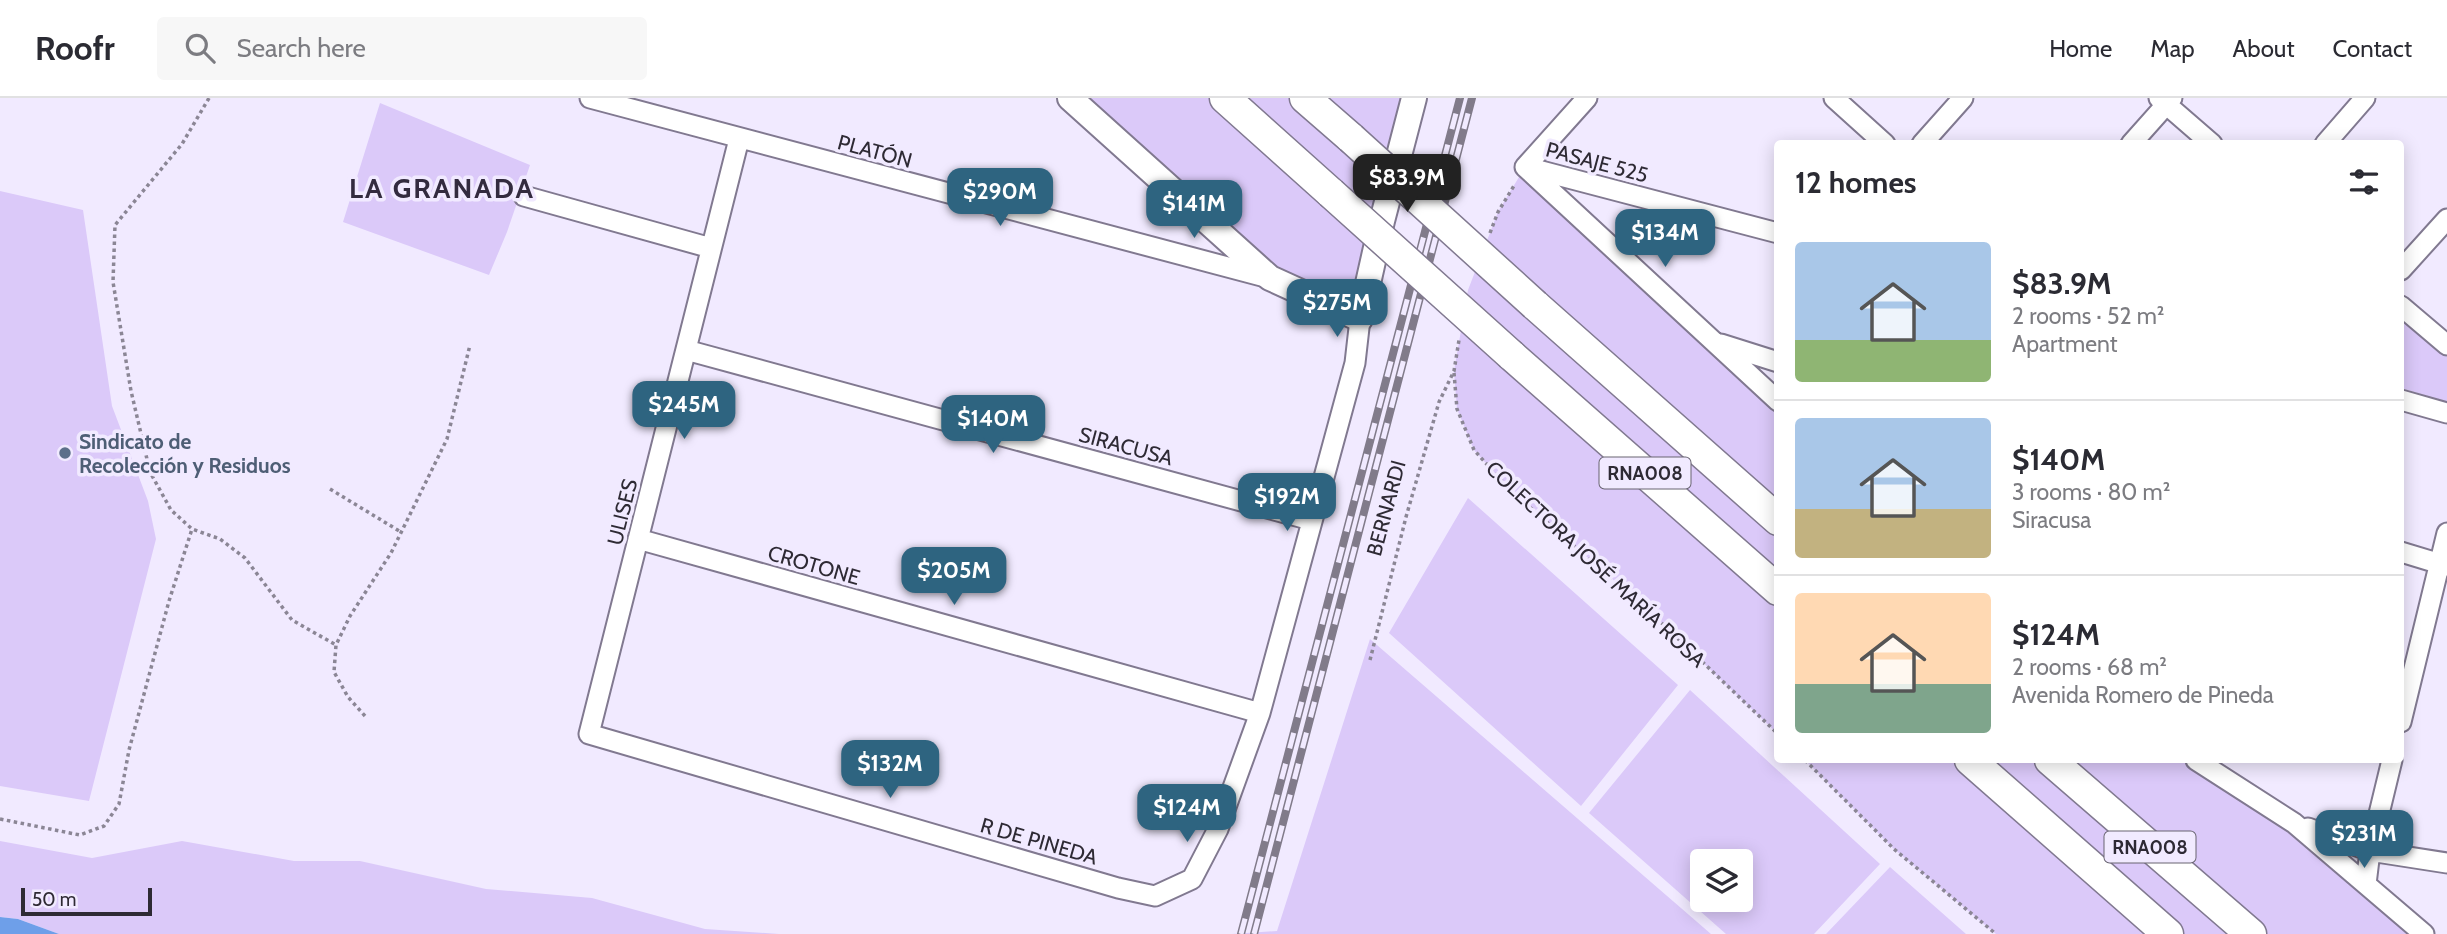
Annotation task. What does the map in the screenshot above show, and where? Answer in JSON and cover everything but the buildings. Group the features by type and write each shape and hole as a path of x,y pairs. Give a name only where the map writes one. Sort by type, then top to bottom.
{"highway":[{"name":"RNA008","path":"1225,98 1774,586"},
{"name":"RNA008","path":"1305,98 1774,516"},
{"name":"RNA008","path":"1973,763 2168,934"},
{"name":"RNA008","path":"2053,763 2251,934"}],"main road":[{"path":"1070,98 1270,278 1360,320 1414,98"}],"street":[{"name":"PLATÓN","path":"590,98 1270,278"},
{"path":"1587,98 1525,167 1774,397"},
{"path":"1834,98 1881,140"},
{"path":"1926,140 1963,98"},
{"path":"2328,140 2365,98"},
{"path":"2134,140 2166,100 2208,140"},
{"name":"ULISES","path":"589,734 739,139"},
{"name":"PASAJE 525","path":"1525,167 1774,232"},
{"path":"524,196 711,248"},
{"path":"2404,268 2447,219"},
{"path":"2404,309 2447,345"},
{"path":"1260,713 1355,363 1360,320"},
{"path":"1713,342 1774,361"},
{"name":"SIRACUSA","path":"686,350 1311,520"},
{"path":"2404,401 2447,413"},
{"path":"2404,711 2443,565 2447,533"},
{"name":"CROTONE","path":"638,539 1260,713"},
{"path":"2404,553 2443,565"},
{"name":"R DE PINEDA","path":"589,734 1118,888 1155,895 1192,879 1218,829 1260,713"},
{"path":"2201,763 2294,823 2424,934"},
{"path":"2366,884 2370,851 2391,763"},
{"path":"2294,823 2370,851 2447,863"}],"path":[{"path":"209,98 182,144 115,225 113,282 131,391 150,472 171,510 192,529 220,539 246,558 292,620 337,645"},
{"path":"365,716 348,697 334,672 337,645 350,616 391,553 446,439 470,345"},
{"name":"BERNARDI","path":"1370,660 1406,517 1439,402 1454,371"},
{"name":"COLECTORA JOSÉ MARÍA ROSA","path":"1454,371 1457,409 1474,450 1510,490 1649,611 1774,730"},
{"path":"330,489 401,532"},
{"path":"0,819 80,835 104,826 119,804 129,750 169,600 192,529"},
{"path":"1808,763 1894,849 1996,934"}],"shaded area":[{"path":"1070,98 1414,98 1360,319 1270,278"},
{"path":"380,103 530,165 489,275 343,222"},
{"path":"1525,167 1774,397 1774,730 1649,611 1510,490 1474,450 1457,409 1454,371 1468,290 1498,212"},
{"name":"Sindicato de Recolección y Residuos","path":"0,191 83,210 112,406 148,501 156,539 89,801 0,786"},
{"path":"2404,320 2447,357 2447,402 2404,389"},
{"path":"1468,498 1678,685 1581,806 1389,633"},
{"path":"1370,639 1711,934 1232,934 1277,931"},
{"path":"1690,690 1880,864 1814,934 1726,934 1701,912 1753,912 1753,849 1690,849 1690,902 1589,813"},
{"path":"1808,763 2200,763 2424,934 1996,934 1894,849"},
{"path":"0,841 92,858 182,841 294,861 360,861 486,889 592,898 705,929 779,934 59,934 18,919 0,917"},
{"path":"1890,867 1966,934 1826,934"}],"water":[{"path":"0,917 18,919 59,934 0,934"}],"railway":[{"path":"1241,934 1460,98"},
{"path":"1254,934 1472,98"}],"place":[{"name":"Sindicato de Recolección y Residuos","path":"65,453"}],"district":[{"name":"LA GRANADA","path":"442,188"}]}
